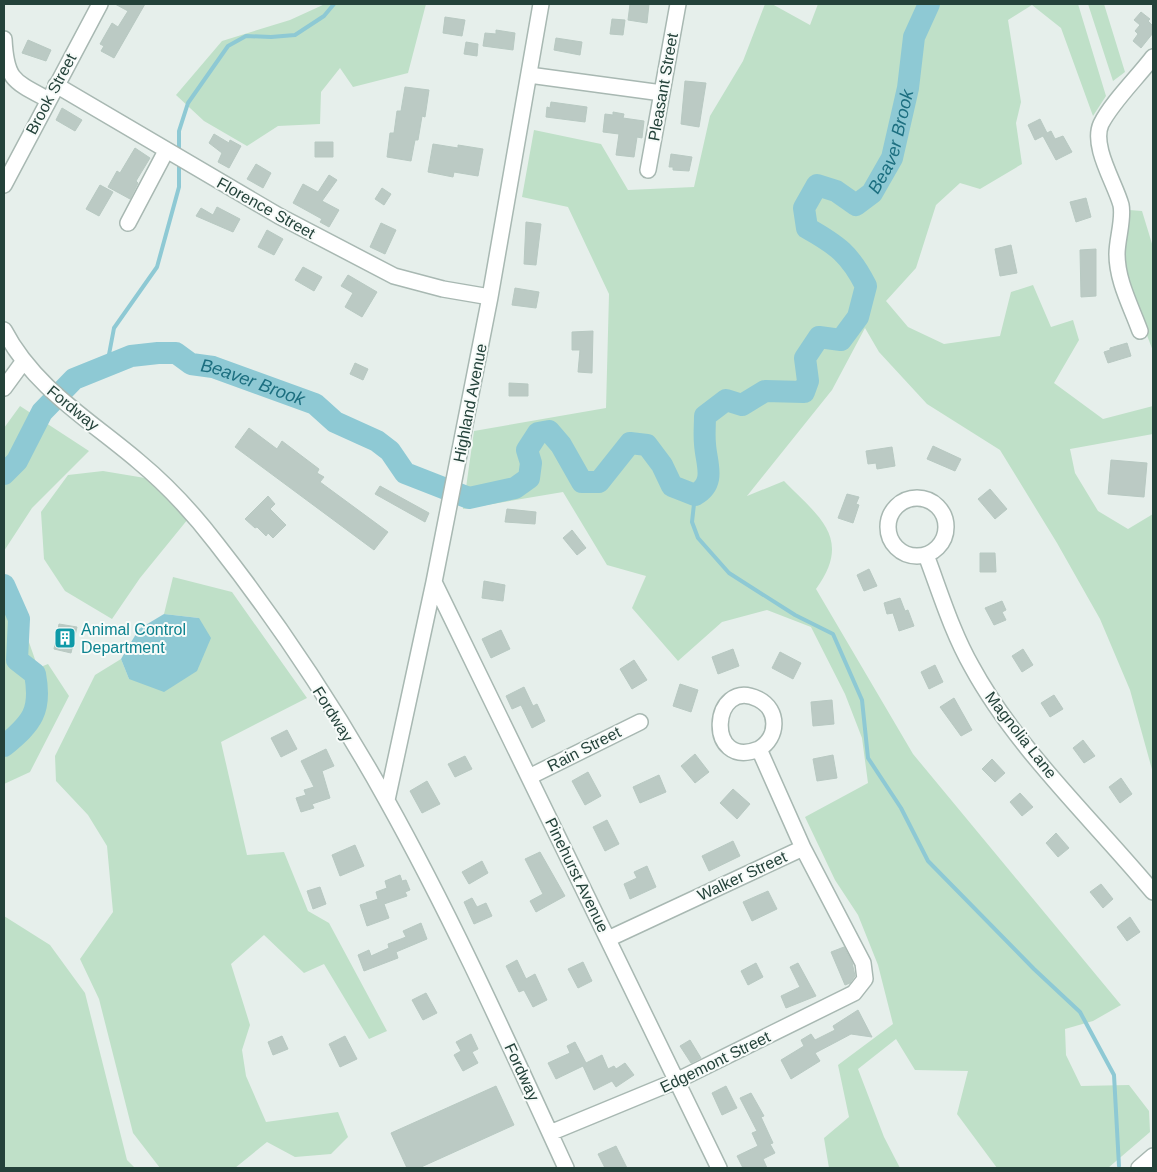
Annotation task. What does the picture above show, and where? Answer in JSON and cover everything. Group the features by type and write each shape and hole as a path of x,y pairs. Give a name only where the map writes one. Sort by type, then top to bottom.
{"street":[{"name":"Brook Street","path":"4,185 47,99 100,4"},
{"name":"Highland Avenue","path":"387,800 458,465 490,297 541,4"},
{"name":"Pleasant Street","path":"648,170 678,4"},
{"path":"4,39 6,65 14,78 47,99"},
{"path":"1140,331 1119,277 1117,253 1121,206 1102,152 1099,134 1101,124 1153,57"},
{"path":"529,74 662,93"},
{"name":"Florence Street","path":"56,85 279,216 394,276 443,289 490,297"},
{"path":"128,223 169,152"},
{"name":"Fordway","path":"4,330 23,362 48,390 146,468 180,500 215,542 284,636 387,800 477,975 566,1168"},
{"path":"4,388 23,362"},
{"name":"Magnolia Lane","path":"926,555 964,651 993,703 1023,743 1153,892"},
{"name":"Pinehurst Avenue","path":"434,582 718,1168"},
{"name":"Rain Street","path":"529,777 640,722"},
{"path":"759,749 802,848"},
{"name":"Walker Street","path":"608,939 802,848 863,963 866,973"},
{"name":"Edgemont Street","path":"550,1133 676,1081 854,993 864,984 866,973"},
{"path":"1139,1168 1153,1156"}],"green space":[{"path":"325,4 426,4 408,73 353,87 340,68 321,92 320,124 278,126 247,146 204,121 176,95 222,41 290,20"},
{"path":"765,4 772,4 810,25 818,4 1078,4 1106,96 1093,116 1061,28 1032,5 1008,20 1021,102 1016,123 1022,164 980,189 960,183 936,205 916,268 886,301 908,327 944,344 1000,336 1011,292 1033,285 1051,327 1073,320 1079,340 1054,383 1103,419 1153,406 1153,434 1070,449 1075,473 1098,511 1128,529 1153,514 1153,773 1130,690 1100,619 1057,543 1000,450 927,404 879,352 865,328 832,390 747,496 784,481 819,518 827,529 831,542 832,556 827,571 816,589 913,754 1121,1005 1093,1021 1065,1029 1066,1055 1081,1086 1129,1085 1149,1111 1150,1132 1108,1168 997,1168 957,1114 968,1071 915,1070 896,1039 858,1069 884,1137 900,1168 829,1168 824,1138 849,1117 838,1065 893,1024 878,965 858,915 835,880 805,817 868,783 862,738 845,694 811,627 767,610 722,622 678,661 632,608 646,576 607,565 563,492 463,509 474,431 606,408 609,294 568,207 522,197 534,130 601,144 628,190 694,187 710,116 743,61"},
{"path":"1088,4 1104,4 1125,72 1113,81"},
{"path":"1129,210 1142,211 1153,247 1153,351 1123,273 1125,226"},
{"path":"20,406 89,451 32,508 4,551 4,428"},
{"path":"103,471 145,478 188,519 140,578 112,619 65,591 44,559 41,512 68,475"},
{"path":"4,571 38,668 48,664 69,696 30,772 4,784"},
{"path":"173,577 232,592 307,698 221,742 247,855 284,852 308,911 329,923 387,1031 369,1039 324,964 304,973 264,935 231,964 250,1025 242,1050 246,1076 266,1122 338,1112 348,1137 331,1154 295,1157 267,1142 235,1168 160,1168 133,1133 99,999 80,959 113,912 107,846 88,815 56,781 55,756 95,675 121,659 129,679 199,618 164,614"},
{"path":"4,916 50,945 85,993 127,1160 135,1168 4,1168"}],"water":[{"path":"164,614 199,618 211,638 197,671 164,692 129,679 121,659 139,629"}],"building":[{"path":"115,4 145,4 114,58 101,51 104,46 100,44 112,23 118,27 128,11"},
{"path":"630,4 649,4 647,23 628,20"},
{"path":"1141,12 1150,19 1148,21 1153,26 1153,33 1141,48 1133,41 1138,34 1135,31 1140,25 1134,20"},
{"path":"445,17 465,20 462,36 443,33"},
{"path":"612,19 625,20 623,35 610,34"},
{"path":"496,30 515,33 513,50 483,46 485,33 496,34"},
{"path":"556,38 582,42 580,55 554,50"},
{"path":"28,40 51,50 46,61 22,53"},
{"path":"466,42 478,44 477,56 464,54"},
{"path":"685,81 706,83 699,127 681,124"},
{"path":"405,87 429,90 425,117 422,116 418,140 415,140 411,161 387,157 390,133 394,133 397,111 401,111"},
{"path":"551,102 587,107 585,122 546,117 547,107 550,108"},
{"path":"62,108 82,120 75,131 56,120"},
{"path":"613,112 624,114 623,118 644,121 642,138 637,137 634,157 616,155 619,134 603,132 605,114 613,115"},
{"path":"1040,119 1047,133 1051,131 1055,139 1063,136 1072,152 1056,160 1043,136 1035,140 1028,125"},
{"path":"214,134 229,143 230,140 241,146 229,168 218,162 222,153 209,143"},
{"path":"315,142 333,142 333,157 315,157"},
{"path":"433,144 483,149 478,176 454,172 453,177 428,172"},
{"path":"135,148 150,158 136,181 138,183 130,199 108,187 117,171 120,173"},
{"path":"671,154 692,157 689,171 673,170 673,167 669,167"},
{"path":"256,164 271,173 263,188 247,179"},
{"path":"329,175 337,180 322,201 339,210 329,227 320,222 322,219 293,203 303,184 318,192"},
{"path":"100,185 113,192 99,216 86,209"},
{"path":"382,188 391,194 384,205 375,199"},
{"path":"1086,198 1091,217 1076,222 1070,202"},
{"path":"217,207 240,219 233,232 196,216 201,208 213,215"},
{"path":"526,222 541,224 536,265 524,264"},
{"path":"381,223 396,230 385,254 370,247"},
{"path":"267,230 283,239 274,255 258,247"},
{"path":"1011,245 1017,273 1000,276 995,249"},
{"path":"1096,249 1096,296 1081,297 1080,250"},
{"path":"303,267 322,277 314,291 295,280"},
{"path":"348,275 377,292 362,317 345,307 353,293 341,286"},
{"path":"515,288 539,292 536,308 512,305"},
{"path":"593,331 592,373 578,372 580,350 572,350 572,332"},
{"path":"1127,343 1131,356 1108,363 1104,352 1110,350 1110,348"},
{"path":"355,363 368,369 363,380 350,374"},
{"path":"509,383 528,384 528,396 509,396"},
{"path":"249,428 277,449 282,441 319,469 317,473 324,477 320,482 388,532 374,550 235,447"},
{"path":"933,446 961,459 955,471 927,459"},
{"path":"892,447 895,466 877,469 876,463 868,464 866,451"},
{"path":"1111,460 1147,463 1144,497 1108,494"},
{"path":"380,486 429,513 425,522 375,494"},
{"path":"990,489 1007,509 995,519 978,499"},
{"path":"847,494 859,497 856,504 859,505 853,523 838,518"},
{"path":"268,496 275,504 270,509 286,525 273,538 268,533 266,536 245,519"},
{"path":"507,509 536,512 535,524 505,522"},
{"path":"572,530 586,548 577,555 563,538"},
{"path":"980,553 995,553 996,572 980,572"},
{"path":"869,569 877,586 864,591 857,575"},
{"path":"484,581 505,585 503,601 482,598"},
{"path":"900,598 905,611 908,610 914,626 899,631 893,613 887,614 884,603"},
{"path":"1002,601 1006,610 1002,612 1006,620 994,625 985,608"},
{"name":"Animal Control Department","path":"59,624 77,627 71,653 54,649"},
{"path":"501,630 510,649 491,658 482,639"},
{"path":"733,649 739,666 718,674 712,657"},
{"path":"1023,649 1033,665 1022,672 1012,656"},
{"path":"780,652 801,663 793,679 772,668"},
{"path":"634,660 647,680 632,689 620,669"},
{"path":"935,665 943,682 929,689 921,672"},
{"path":"680,684 698,690 691,712 673,706"},
{"path":"524,687 533,706 537,704 545,721 532,728 521,705 512,709 506,696"},
{"path":"1054,695 1063,709 1050,717 1041,703"},
{"path":"954,698 972,730 961,736 940,707"},
{"path":"832,700 834,724 813,726 811,702"},
{"path":"287,730 297,749 281,757 271,738"},
{"path":"1083,740 1095,756 1084,763 1073,748"},
{"path":"326,749 334,766 322,771 330,798 312,804 314,808 301,812 296,798 306,795 304,790 314,787 301,761"},
{"path":"695,754 709,772 695,783 681,766"},
{"path":"833,755 837,778 817,781 813,759"},
{"path":"465,756 472,769 455,777 448,764"},
{"path":"992,759 1005,773 995,782 982,769"},
{"path":"588,772 601,796 585,805 572,781"},
{"path":"659,775 666,792 640,803 633,787"},
{"path":"1121,778 1132,794 1120,803 1109,787"},
{"path":"427,781 440,804 422,813 410,791"},
{"path":"733,789 750,804 737,819 720,803"},
{"path":"1020,793 1033,807 1022,816 1010,802"},
{"path":"607,820 619,844 605,851 593,827"},
{"path":"1056,833 1069,848 1058,857 1046,843"},
{"path":"733,841 740,856 709,871 702,856"},
{"path":"355,845 364,866 340,876 332,855"},
{"path":"540,852 565,896 536,912 530,901 543,894 525,859"},
{"path":"482,861 488,873 469,884 462,872"},
{"path":"647,866 656,887 630,899 624,884 637,878 634,872"},
{"path":"400,875 402,881 406,880 410,890 405,892 407,896 384,904 389,918 367,926 360,905 378,899 376,892 387,888 385,881"},
{"path":"1101,884 1113,899 1103,908 1090,892"},
{"path":"320,887 326,904 313,909 307,891"},
{"path":"768,891 777,909 752,921 743,902"},
{"path":"472,898 477,907 486,903 492,916 474,924 464,902"},
{"path":"1130,917 1140,932 1127,941 1117,927"},
{"path":"421,923 427,939 396,952 398,958 364,971 358,955 369,950 371,956 389,948 388,944 406,937 403,931"},
{"path":"844,947 852,962 855,976 850,983 845,985 831,952"},
{"path":"517,960 526,979 535,974 547,1000 533,1007 524,990 519,992 506,966"},
{"path":"583,962 592,981 578,988 568,969"},
{"path":"756,963 763,977 748,985 741,971"},
{"path":"798,963 816,996 786,1008 781,996 800,987 790,967"},
{"path":"426,993 437,1013 423,1020 412,1000"},
{"path":"858,1010 872,1037 851,1034 815,1053 820,1061 791,1079 781,1060 804,1046 801,1040 811,1034 815,1040 835,1030 833,1026"},
{"path":"471,1034 478,1049 472,1052 478,1063 463,1071 454,1055 461,1051 456,1042"},
{"path":"282,1036 288,1049 273,1055 268,1042"},
{"path":"345,1036 357,1059 340,1067 329,1044"},
{"path":"690,1040 701,1058 691,1063 680,1046"},
{"path":"575,1042 586,1063 602,1055 608,1069 614,1066 616,1069 625,1063 634,1075 616,1087 612,1081 594,1090 583,1066 556,1079 548,1063 570,1053 567,1046"},
{"path":"496,1086 514,1125 419,1168 407,1168 391,1133"},
{"path":"726,1086 737,1108 722,1115 712,1093"},
{"path":"751,1093 764,1116 761,1117 773,1143 770,1144 775,1153 763,1159 767,1168 743,1168 737,1156 758,1146 752,1133 757,1131 740,1098"},
{"path":"616,1146 627,1168 605,1168 598,1154"}],"waterway":[{"path":"179,152 179,131 188,103 228,46 246,36 271,37 295,35 324,16 334,4"},
{"name":"Beaver Brook","path":"4,474 17,461 42,412 74,379 131,356 176,353 191,364 213,367 315,404 335,422 377,441 390,451 405,473 469,498 515,488 529,478 531,463 527,450 538,433 549,431 561,445 582,482 599,482 630,443 647,445 662,465 672,486 695,495 706,485 709,472 705,441 705,416 726,400 742,405 765,391 804,392 808,381 805,358 819,337 841,340 858,317 866,286 842,251 807,228 804,208 817,185 836,191 856,205 872,193 892,158 908,88 914,37 929,4"},
{"path":"107,365 114,328 157,267 179,187 179,162"},
{"path":"695,495 692,522 698,538 729,573 795,615 833,634 862,700 868,758 901,808 928,861 1034,969 1080,1012 1114,1075 1119,1166"},
{"name":"Beaver Brook","path":"4,585 19,619 17,660 35,674 37,687 36,707 33,715 22,730 4,746"}],"place":[{"name":"Animal Control Department","path":"65,638"}]}
